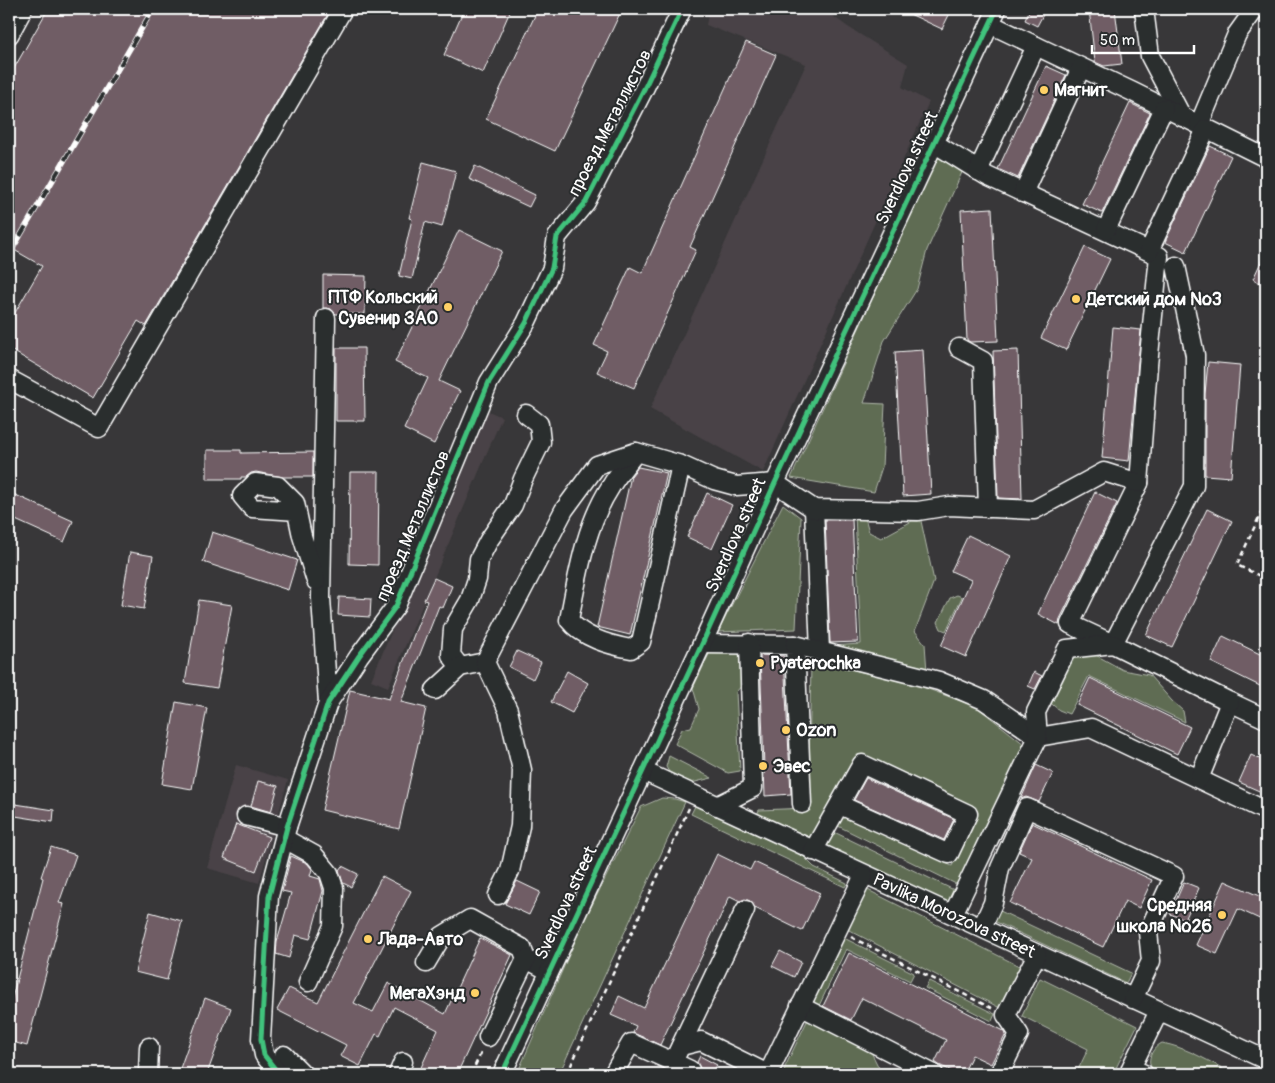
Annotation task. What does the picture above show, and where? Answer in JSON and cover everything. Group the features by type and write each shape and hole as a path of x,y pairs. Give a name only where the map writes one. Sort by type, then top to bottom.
{"street":[{"path":"9,35 23,9"},
{"path":"9,379 99,428 343,9"},
{"name":"проезд Металлистов","path":"278,1074 264,1055 261,1039 269,896 286,832 328,703 359,656 396,606 489,382 526,323 545,284 552,268 558,237 586,202 646,87 682,9"},
{"path":"1144,9 1150,56 1182,117"},
{"path":"1150,251 1203,127 1237,34 1255,9"},
{"path":"993,16 1036,46 1266,158"},
{"name":"Sverdlova street","path":"502,1074 702,644 774,483 993,16"},
{"path":"978,171 1036,46"},
{"path":"1023,193 1082,68"},
{"path":"1106,230 1164,108"},
{"path":"934,143 986,176 1159,256 1139,483 1070,624 1266,719"},
{"path":"1113,644 1194,486 1195,355 1176,266"},
{"path":"326,318 321,598 328,703"},
{"path":"960,348 983,361 988,508"},
{"path":"460,667 451,655 454,629 470,600 477,579 479,559 489,540 513,505 540,442 538,424 526,414"},
{"path":"485,662 564,510 598,465 636,452 681,464 714,480 736,486 774,483 814,509 918,510 949,506 1034,510 1104,472 1139,483"},
{"path":"636,452 611,486 597,511 582,552 569,620 574,627 611,645 631,649 641,642 681,464"},
{"path":"814,509 820,651"},
{"path":"297,510 302,536 321,598"},
{"path":"702,644 749,643 758,645 795,645 939,681 984,700 1038,737 1091,728 1266,811"},
{"path":"717,806 753,788 749,643"},
{"path":"953,914 1038,737 1036,712 1067,649 1113,644"},
{"path":"795,645 802,804"},
{"path":"435,690 460,667 485,662"},
{"path":"485,662 508,710 522,770 520,826 510,871 498,895"},
{"path":"1199,779 1230,702"},
{"path":"813,851 862,764 968,814 949,854 840,805"},
{"name":"Pavlika Morozova street","path":"643,771 1266,1060"},
{"path":"982,927 993,903 1000,868 1027,808 1174,876 1148,932 1151,961 1133,999"},
{"path":"246,816 286,832 314,856 329,873 334,888 333,926 308,982"},
{"path":"681,1046 701,1042 768,1074 864,875"},
{"path":"674,1062 745,910"},
{"path":"426,963 442,936 470,919 522,948 526,959 549,971"},
{"path":"999,1074 1019,1034 1006,1015 1037,954"},
{"path":"488,1037 526,959"},
{"path":"800,1006 934,1074"},
{"path":"1144,1074 1130,1068 1159,1011"},
{"path":"613,1074 631,1043 690,1070 688,1074"},
{"path":"148,1074 149,1047"},
{"path":"284,1055 302,1074"}],"path":[{"path":"1266,502 1237,565 1266,579"},
{"path":"568,1074 694,795"},
{"path":"849,936 1006,1015"},
{"path":"471,1074 488,1037"}],"shaded area":[{"path":"709,9 823,9 848,27 908,64 902,87 929,102 763,472 650,409 806,64 706,25"},
{"path":"486,410 502,417 388,687 371,680"},
{"path":"236,765 288,780 259,883 207,868"}],"green space":[{"path":"939,152 964,168 927,250 917,289 884,341 864,403 885,404 882,467 874,492 791,478"},
{"path":"783,504 801,518 796,629 718,632"},
{"path":"855,514 864,514 869,532 881,538 912,521 921,521 934,581 915,631 925,644 927,672 830,646 861,644"},
{"path":"957,595 962,597 946,631 941,629 938,622 950,598"},
{"path":"732,647 743,657 745,682 736,692 740,771 728,773 675,744 682,729 691,727 699,709 693,688 712,648"},
{"path":"1092,653 1123,670 1149,675 1183,711 1185,722 1089,676 1069,714 1059,710 1048,701 1071,655"},
{"path":"811,665 842,667 920,686 977,707 1024,744 958,885 836,825 842,815 952,866 978,812 858,755 825,818 811,840 757,815 759,810 808,808"},
{"path":"669,756 712,778 691,783 669,772 666,767"},
{"path":"662,798 685,802 559,1074 517,1074 583,923 641,807"},
{"path":"695,806 803,856 814,867 847,883 845,887 691,814"},
{"path":"832,831 956,891 949,903 823,846"},
{"path":"862,887 1021,967 1000,1008 843,927"},
{"path":"998,910 1131,973 1126,983 992,920"},
{"path":"844,938 914,973 910,981 846,949 817,1010 807,1005 836,944"},
{"path":"1040,978 1137,1026 1113,1074 1076,1074 1088,1049 1022,1016"},
{"path":"929,981 995,1014 992,1021 925,988"},
{"path":"808,1019 871,1052 882,1074 784,1074 785,1067"},
{"path":"1162,1043 1186,1050 1222,1068 1223,1074 1157,1074 1151,1066 1150,1057 1154,1049"}],"building":[{"path":"48,9 331,9 146,326 138,321 93,398 9,349 9,323 42,266 9,247 9,77"},
{"path":"464,9 511,9 483,73 444,55"},
{"path":"538,9 622,9 555,151 486,119"},
{"path":"899,9 952,9 942,29"},
{"path":"1030,9 1046,9 1037,26 1025,20"},
{"path":"1089,9 1115,9 1122,64 1104,66 1095,62"},
{"path":"746,42 776,55 690,247 696,250 634,388 597,372 607,351 594,345 630,267 642,273"},
{"path":"1046,66 1066,75 1018,178 998,169"},
{"path":"1130,103 1150,113 1102,213 1082,204"},
{"path":"1210,146 1231,156 1186,252 1165,242"},
{"path":"423,162 456,171 442,227 425,222 412,279 399,276 412,219 409,218"},
{"path":"475,166 535,195 529,207 469,179"},
{"path":"992,208 998,341 970,342 967,340 961,210"},
{"name":"ПТФ Кольский Сувенир ЗАО","path":"459,230 502,251 439,381 460,391 434,444 404,429 428,378 395,362"},
{"name":"Детский дом №3","path":"1085,247 1110,259 1066,350 1041,338"},
{"path":"1266,251 1266,286 1253,279"},
{"path":"323,275 366,276 365,314 336,314 331,309 323,308"},
{"path":"1113,327 1141,330 1129,461 1102,458"},
{"path":"336,348 364,348 365,421 336,421"},
{"path":"923,350 931,494 903,496 895,352"},
{"path":"1018,350 1022,499 998,498 993,351"},
{"path":"1208,362 1240,365 1231,477 1205,475 1205,394"},
{"path":"207,450 241,450 241,453 313,452 313,477 282,477 256,472 246,477 241,477 241,479 207,479"},
{"path":"638,467 667,473 630,635 597,627 631,476"},
{"path":"350,472 379,472 378,565 349,564"},
{"path":"9,492 73,521 64,542 9,517"},
{"path":"1095,492 1117,503 1060,619 1059,625 1038,614"},
{"path":"707,493 732,505 712,549 687,537"},
{"path":"1207,509 1232,521 1172,647 1146,635"},
{"path":"825,520 852,520 858,642 830,643"},
{"path":"212,532 297,560 288,590 203,562"},
{"path":"968,535 1011,556 966,657 941,646 971,580 951,571"},
{"path":"130,552 153,556 144,609 121,605"},
{"path":"434,578 452,586 443,608 439,606 401,702 426,708 399,829 322,810 350,690 389,699 427,601 424,600"},
{"path":"339,597 371,599 370,617 338,615"},
{"path":"199,600 232,605 217,688 185,683"},
{"path":"1223,636 1266,657 1266,689 1211,662"},
{"path":"517,651 541,662 533,679 509,667"},
{"path":"760,655 784,656 791,794 765,796"},
{"path":"567,671 588,683 572,713 551,702"},
{"path":"1034,672 1042,676 1035,689 1028,686"},
{"path":"1090,678 1190,727 1177,754 1077,705"},
{"path":"176,702 207,708 192,789 162,784"},
{"path":"1251,755 1266,762 1266,794 1239,782"},
{"path":"1036,765 1053,773 1039,802 1026,797 1021,799"},
{"path":"866,778 954,819 944,840 854,800"},
{"path":"258,781 278,786 271,812 251,806"},
{"path":"9,803 54,810 53,822 9,815"},
{"path":"1032,823 1152,880 1139,908 1125,901 1103,947 1010,903 1032,858 1019,852"},
{"path":"236,824 269,837 256,871 224,858"},
{"path":"51,847 76,855 59,903 64,904 27,1046 9,1041 9,1010 43,878 41,877"},
{"path":"717,854 750,870 754,862 820,893 802,931 755,908 750,901 745,899 740,901 730,896 660,1045 633,1033 636,1026 611,1015 619,996 644,1008"},
{"path":"291,856 307,863 312,869 310,876 320,879 323,891 310,939 295,935 289,958 276,954 277,942 291,893 282,891"},
{"path":"342,866 358,874 351,887 343,883 339,870"},
{"path":"382,876 411,891 354,1003 373,1012 388,983 445,1014 480,938 512,955 457,1074 418,1074 438,1030 394,1007 380,1036 376,1034 360,1066 340,1056 346,1045 277,1010 289,988 318,1002"},
{"path":"517,881 540,892 529,915 505,904"},
{"name":"Средняя школа №26","path":"1225,881 1266,899 1266,922 1238,909 1217,954 1196,945"},
{"path":"1184,882 1199,888 1185,920 1170,914"},
{"path":"150,912 182,921 167,980 135,972"},
{"path":"780,951 801,962 794,977 772,966"},
{"path":"849,953 1004,1031 1006,1034 991,1064 972,1055 963,1074 958,1074 939,1065 935,1062 946,1040 862,998 851,1020 823,1006"},
{"path":"205,998 231,1008 207,1074 178,1074"},
{"path":"700,1056 717,1065 712,1074 701,1070 697,1062"}],"railway":[{"path":"9,255 153,9"}],"cycle path":[{"path":"279,1074 264,1055 261,1039 269,896 287,827 328,703 359,656 396,606 489,382 526,323 552,268 557,237 586,202 645,87 682,9"},
{"path":"502,1074 775,483 997,9"}],"place":[{"name":"Магнит","path":"1044,90"},
{"name":"Детский дом №3","path":"1076,299"},
{"name":"ПТФ Кольский Сувенир ЗАО","path":"448,307"},
{"name":"Pyaterochka","path":"760,663"},
{"name":"Ozon","path":"786,730"},
{"name":"Эвес","path":"763,766"},
{"name":"Средняя школа №26","path":"1222,915"},
{"name":"Лада-Авто","path":"368,939"},
{"name":"МегаХэнд","path":"475,993"}]}
